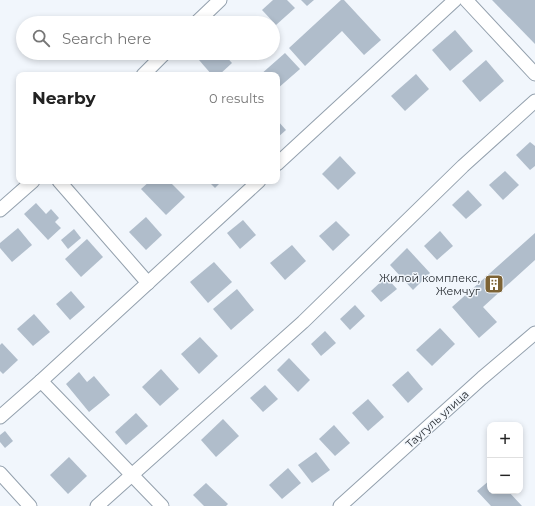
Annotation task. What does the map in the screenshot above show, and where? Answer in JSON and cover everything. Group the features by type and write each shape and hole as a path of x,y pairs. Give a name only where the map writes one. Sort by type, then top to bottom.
{"street":[{"path":"203,16 220,0"},
{"path":"280,161 455,0"},
{"path":"466,0 535,74"},
{"path":"146,72 158,60"},
{"path":"97,506 303,322 463,166 535,101"},
{"path":"0,210 30,184"},
{"path":"62,184 148,283"},
{"path":"0,417 256,184"},
{"name":"Таугуль улица","path":"340,506 535,332"},
{"path":"41,381 162,506"},
{"path":"0,473 30,506"}],"building":[{"path":"273,0 287,0 295,8 280,21 280,16 268,16 262,10"},
{"path":"301,0 314,0 307,6"},
{"path":"341,0 344,0 381,40 364,55 342,31 305,66 289,48"},
{"path":"492,0 535,0 535,44"},
{"path":"455,30 473,51 450,71 432,50"},
{"path":"285,53 300,69 280,86 280,72 263,72 277,60 280,60 280,57"},
{"path":"199,60 229,60 232,63 222,72 209,72"},
{"path":"486,60 504,81 480,102 462,81"},
{"path":"416,74 429,89 405,111 391,96"},
{"path":"280,123 286,130 280,135"},
{"path":"530,142 535,146 535,166 530,170 516,155"},
{"path":"340,156 356,173 338,190 322,174"},
{"path":"505,171 519,185 503,200 489,185"},
{"path":"147,184 172,184 185,197 166,215 141,189"},
{"path":"211,184 219,184 215,188"},
{"path":"468,190 482,205 466,219 452,205"},
{"path":"36,203 46,214 51,209 59,218 55,222 61,228 48,240 24,214"},
{"path":"146,217 162,235 146,250 129,232"},
{"path":"243,220 256,235 240,249 227,233"},
{"path":"336,221 350,235 333,251 319,236"},
{"path":"18,228 32,245 12,262 0,248 0,243"},
{"path":"74,229 81,238 68,249 61,240"},
{"path":"440,231 453,246 437,260 424,246"},
{"name":"Жилой комплекс, Жемчуг","path":"535,233 535,260 483,307 497,322 479,338 452,307"},
{"path":"87,239 103,257 81,277 65,259"},
{"path":"292,245 306,261 285,280 270,263"},
{"path":"407,248 430,273 413,290 390,265"},
{"path":"214,262 232,282 208,303 190,282"},
{"path":"386,277 397,289 381,302 371,291"},
{"path":"237,289 254,310 231,330 213,309"},
{"path":"71,291 85,307 70,320 56,304"},
{"path":"355,305 365,316 350,330 340,319"},
{"path":"34,314 50,332 33,346 17,329"},
{"path":"440,328 455,344 432,366 416,350"},
{"path":"325,331 336,343 321,356 311,344"},
{"path":"200,337 218,356 199,374 181,354"},
{"path":"2,343 18,360 3,374 0,371 0,345"},
{"path":"289,358 310,380 298,392 277,370"},
{"path":"161,369 179,389 160,406 142,387"},
{"path":"408,371 423,389 408,403 392,385"},
{"path":"79,372 87,382 94,376 110,395 89,412 66,384"},
{"path":"265,385 278,399 263,412 250,398"},
{"path":"368,399 384,417 368,431 352,413"},
{"path":"136,413 148,426 126,445 115,432"},
{"path":"223,419 239,436 216,457 201,440"},
{"path":"334,425 350,443 335,456 319,439"},
{"path":"5,431 13,441 5,448 0,442 0,435"},
{"path":"316,452 330,470 312,483 298,465"},
{"path":"69,457 87,476 68,494 50,475"},
{"path":"288,468 301,483 282,499 269,485"},
{"path":"206,483 228,504 226,506 204,506 193,495"},
{"path":"487,483 487,494 511,494 522,506 491,506 477,491"}],"place":[{"name":"Жилой комплекс, Жемчуг","path":"494,284"}]}
